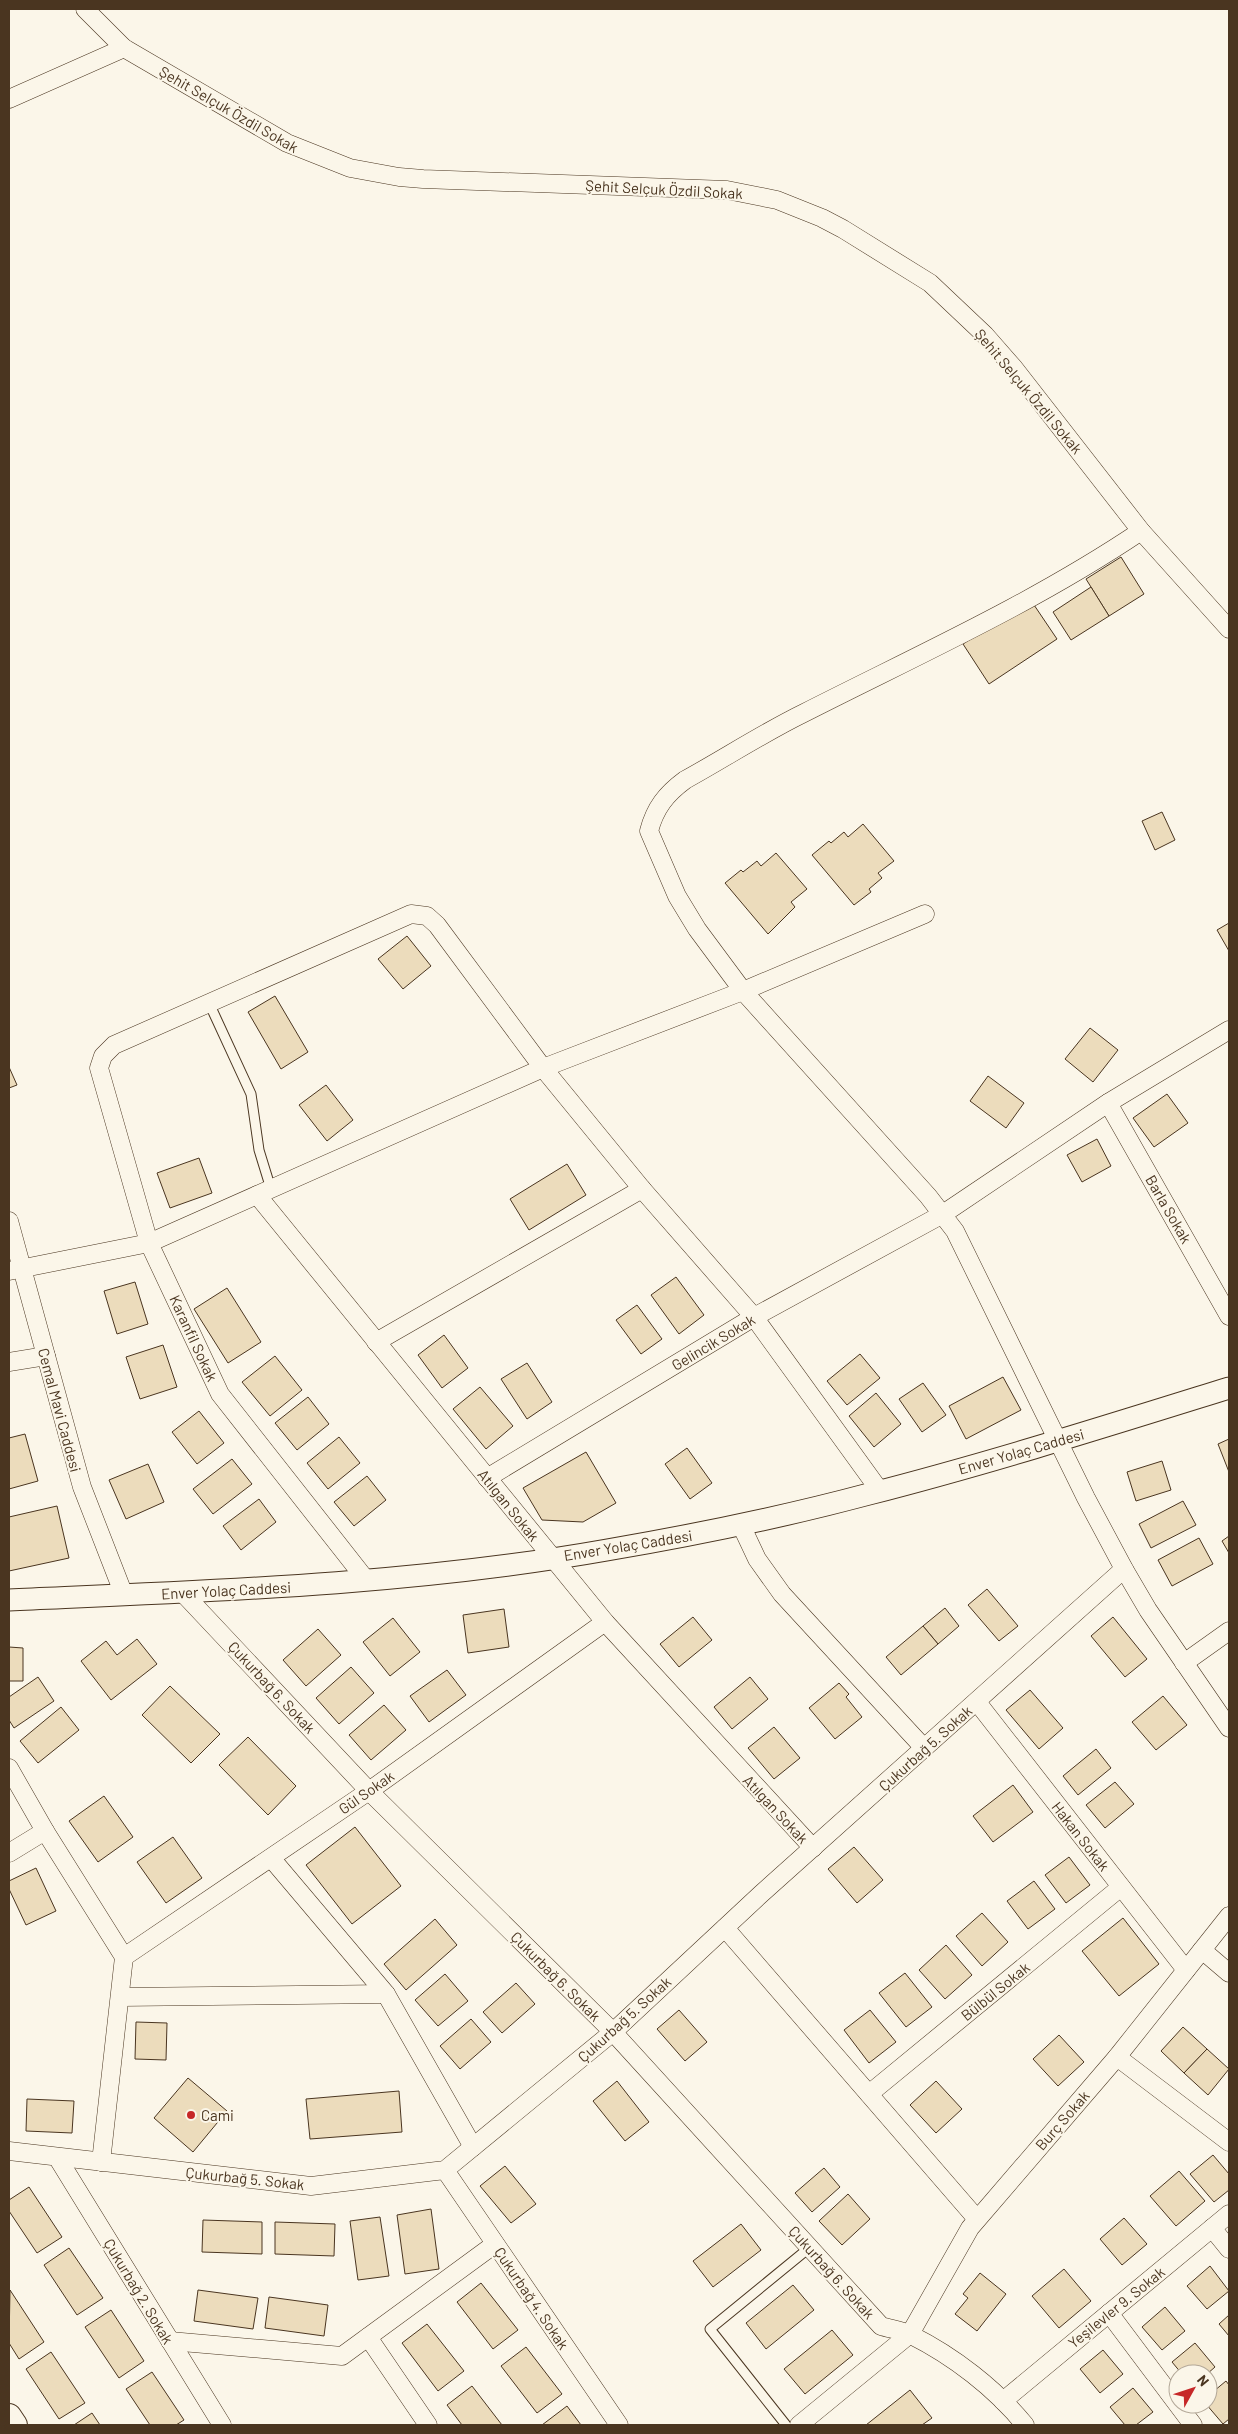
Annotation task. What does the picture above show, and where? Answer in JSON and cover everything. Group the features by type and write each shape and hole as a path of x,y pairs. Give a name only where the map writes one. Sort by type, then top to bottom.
{"main road":[{"path":"9,2416 14,2425"}],"street":[{"name":"Şehit Selçuk Özdil Sokak","path":"85,9 124,48 287,143 350,168 423,179 727,190 777,200 822,218 930,283 958,308 1014,368 1140,531 1229,629"},
{"path":"9,98 124,48"},
{"path":"1140,531 1047,590 802,714 685,780 665,797 657,808 649,831 661,864 677,896 697,929 743,991 942,1214 965,1250 1058,1441 1124,1569 1148,1610 1229,1728"},
{"path":"209,1003 403,916 420,914 427,916 437,925 543,1068 642,1189 754,1317 880,1491"},
{"path":"15,1270 149,1242 543,1068 743,991 925,914"},
{"name":"Karanfil Sokak","path":"209,1003 114,1045 103,1056 100,1074 149,1242 220,1394 367,1581"},
{"name":"Gelincik Sokak","path":"487,1478 754,1317 942,1214 1108,1103 1229,1030"},
{"name":"Barla Sokak","path":"1108,1103 1229,1316"},
{"path":"376,1342 642,1189"},
{"name":"Atılgan Sokak","path":"264,1192 376,1342 551,1558 605,1622 812,1848"},
{"name":"Cemal Mavi Caddesi","path":"9,1221 15,1270 46,1356 82,1487 124,1595"},
{"path":"9,1362 46,1356"},
{"name":"Enver Yolaç Caddesi","path":"9,1600 367,1581 460,1572 602,1551 741,1525 880,1491 1058,1441 1229,1388"},
{"path":"741,1525 757,1558 782,1594 924,1748"},
{"name":"Çukurbağ 5. Sokak","path":"9,2151 311,2186 444,2170 613,2032 812,1848 1124,1569"},
{"name":"Çukurbağ 6. Sokak","path":"182,1592 369,1791 613,2032 881,2326 910,2334 966,2370 1003,2401 1025,2425"},
{"name":"Gül Sokak","path":"124,1957 369,1791 605,1622"},
{"path":"1184,1662 1229,1631"},
{"name":"Hakan Sokak","path":"976,1702 1186,1970"},
{"path":"9,1768 124,1957 101,2162"},
{"path":"9,1853 45,1830"},
{"path":"271,1858 386,1994 473,2146"},
{"name":"Bülbül Sokak","path":"869,2094 1121,1887"},
{"name":"Burç Sokak","path":"910,2334 970,2228 1117,2058 1229,1916"},
{"path":"724,1928 978,2219"},
{"path":"1202,1950 1229,1973"},
{"path":"120,1998 386,1994"},
{"path":"1117,2058 1229,2142"},
{"name":"Çukurbağ 2. Sokak","path":"57,2157 222,2425"},
{"name":"Çukurbağ 4. Sokak","path":"444,2170 619,2425"},
{"name":"Yeşilevler 9. Sokak","path":"1003,2401 1229,2214"},
{"path":"1212,2228 1229,2249"},
{"path":"170,2341 342,2356 495,2244"},
{"path":"1109,2313 1193,2425"},
{"path":"799,2425 910,2334"},
{"path":"368,2337 428,2425"}],"lane":[{"path":"209,1003 251,1094 264,1192"},
{"path":"786,2425 710,2329 809,2248"}],"building":[{"path":"1121,557 1144,594 1109,616 1086,579"},
{"path":"1091,587 1109,616 1071,640 1053,612"},
{"path":"1030,599 1057,639 989,684 963,644"},
{"path":"1162,812 1175,840 1155,850 1142,821"},
{"path":"863,824 894,861 878,873 882,878 869,889 871,892 854,905 812,855 844,832 848,837"},
{"path":"776,853 807,889 791,902 795,907 768,934 725,883 741,870 743,872 757,861 761,866"},
{"path":"1229,923 1229,951 1217,930"},
{"path":"407,936 431,966 403,989 378,959"},
{"path":"275,996 308,1052 281,1069 248,1012"},
{"path":"1090,1028 1118,1050 1093,1082 1065,1059"},
{"path":"9,1067 17,1085 9,1088"},
{"path":"988,1076 1024,1103 1006,1128 970,1101"},
{"path":"326,1085 353,1120 327,1141 299,1105"},
{"path":"1167,1094 1188,1123 1154,1147 1133,1118"},
{"path":"1097,1139 1111,1166 1082,1182 1067,1155"},
{"path":"199,1158 212,1193 170,1208 157,1173"},
{"path":"567,1164 586,1195 529,1230 510,1199"},
{"path":"676,1277 704,1315 679,1334 651,1295"},
{"path":"135,1282 148,1324 117,1334 104,1291"},
{"path":"227,1288 261,1342 228,1363 194,1309"},
{"path":"637,1305 662,1339 641,1354 616,1320"},
{"path":"444,1335 468,1368 442,1388 418,1355"},
{"path":"163,1345 177,1387 140,1399 126,1357"},
{"path":"860,1354 880,1378 847,1405 827,1381"},
{"path":"275,1356 302,1390 270,1416 242,1382"},
{"path":"527,1363 552,1402 527,1419 501,1379"},
{"path":"1003,1377 1021,1410 966,1439 949,1406"},
{"path":"923,1383 946,1415 922,1432 899,1399"},
{"path":"480,1387 513,1426 486,1449 453,1409"},
{"path":"876,1393 901,1424 874,1447 849,1416"},
{"path":"308,1397 329,1424 297,1450 275,1423"},
{"path":"199,1411 224,1443 197,1464 172,1432"},
{"path":"25,1434 38,1481 9,1489 9,1438"},
{"path":"339,1437 360,1463 328,1489 307,1463"},
{"path":"1229,1439 1229,1472 1218,1444"},
{"path":"687,1448 712,1483 690,1499 665,1464"},
{"path":"586,1452 616,1503 583,1522 542,1520 523,1488"},
{"path":"232,1459 252,1484 213,1514 193,1489"},
{"path":"1162,1461 1171,1490 1136,1501 1127,1472"},
{"path":"148,1464 164,1502 126,1519 109,1480"},
{"path":"367,1476 386,1500 354,1526 334,1502"},
{"path":"259,1499 276,1522 241,1550 223,1526"},
{"path":"1183,1501 1196,1525 1151,1548 1139,1524"},
{"path":"57,1506 69,1558 9,1571 9,1517"},
{"path":"1229,1536 1229,1553 1222,1541"},
{"path":"1199,1538 1213,1564 1172,1586 1158,1560"},
{"path":"987,1589 1018,1626 999,1641 968,1605"},
{"path":"945,1608 959,1626 938,1644 923,1626"},
{"path":"504,1609 509,1647 468,1653 463,1615"},
{"path":"693,1617 712,1640 679,1667 660,1644"},
{"path":"1113,1617 1147,1659 1125,1677 1091,1636"},
{"path":"393,1618 420,1652 390,1676 363,1642"},
{"path":"923,1626 938,1644 901,1675 886,1657"},
{"path":"318,1629 341,1655 306,1686 283,1660"},
{"path":"137,1639 157,1664 111,1700 81,1661 106,1641 117,1655"},
{"path":"9,1647 23,1648 23,1681 9,1681"},
{"path":"351,1667 374,1693 339,1724 316,1698"},
{"path":"447,1670 466,1695 429,1722 410,1696"},
{"path":"38,1677 54,1701 14,1728 9,1720 9,1697"},
{"path":"750,1677 768,1699 732,1729 714,1707"},
{"path":"839,1683 849,1694 846,1697 862,1717 835,1739 809,1708"},
{"path":"170,1686 220,1734 191,1763 142,1715"},
{"path":"1030,1690 1063,1728 1039,1749 1006,1710"},
{"path":"1163,1696 1187,1725 1156,1750 1132,1722"},
{"path":"384,1705 406,1730 371,1760 349,1735"},
{"path":"61,1707 79,1730 38,1763 20,1741"},
{"path":"774,1727 800,1758 774,1779 748,1748"},
{"path":"248,1737 296,1786 268,1815 219,1765"},
{"path":"1096,1749 1111,1768 1078,1795 1063,1776"},
{"path":"1115,1782 1134,1804 1105,1828 1086,1805"},
{"path":"1013,1785 1033,1812 993,1842 973,1816"},
{"path":"104,1796 133,1837 98,1862 69,1821"},
{"path":"355,1827 401,1886 352,1924 306,1865"},
{"path":"173,1837 202,1878 166,1903 137,1862"},
{"path":"854,1847 883,1880 857,1903 828,1869"},
{"path":"1069,1857 1090,1885 1066,1903 1045,1875"},
{"path":"36,1868 56,1911 26,1925 9,1889 9,1881"},
{"path":"1034,1881 1055,1909 1028,1929 1007,1901"},
{"path":"982,1913 1008,1942 982,1966 956,1936"},
{"path":"1123,1918 1159,1964 1119,1996 1082,1951"},
{"path":"435,1919 457,1945 406,1990 384,1964"},
{"path":"946,1945 972,1975 945,1999 919,1970"},
{"path":"905,1973 932,2007 906,2027 879,1993"},
{"path":"445,1974 468,2001 438,2026 415,2000"},
{"path":"516,1983 535,2004 502,2033 483,2012"},
{"path":"679,2010 707,2042 685,2061 657,2029"},
{"path":"870,2010 896,2042 869,2063 844,2030"},
{"path":"471,2019 491,2042 460,2069 440,2046"},
{"path":"136,2022 167,2023 166,2060 135,2059"},
{"path":"1183,2027 1207,2049 1184,2073 1161,2051"},
{"path":"1059,2035 1084,2062 1058,2086 1033,2059"},
{"path":"1207,2049 1229,2069 1208,2095 1184,2073"},
{"name":"Cami","path":"188,2078 227,2111 193,2152 154,2118"},
{"path":"617,2081 649,2122 625,2141 593,2101"},
{"path":"936,2081 962,2109 936,2133 910,2105"},
{"path":"399,2091 402,2132 310,2139 306,2099"},
{"path":"27,2099 74,2101 72,2133 26,2131"},
{"path":"1213,2155 1229,2174 1229,2190 1214,2202 1190,2174"},
{"path":"505,2166 536,2204 511,2223 480,2186"},
{"path":"824,2168 840,2187 812,2212 795,2193"},
{"path":"1179,2171 1205,2201 1176,2226 1150,2196"},
{"path":"29,2187 62,2237 37,2253 9,2211 9,2200"},
{"path":"848,2194 870,2219 842,2245 819,2221"},
{"path":"431,2209 439,2269 405,2274 397,2215"},
{"path":"380,2217 389,2276 358,2280 350,2221"},
{"path":"1124,2218 1147,2244 1122,2265 1100,2239"},
{"path":"203,2220 262,2222 262,2254 202,2252"},
{"path":"275,2222 335,2224 334,2256 275,2254"},
{"path":"741,2224 761,2250 713,2287 693,2261"},
{"path":"69,2248 103,2298 77,2315 44,2265"},
{"path":"1210,2266 1229,2291 1207,2309 1187,2286"},
{"path":"1064,2269 1091,2301 1059,2328 1032,2296"},
{"path":"980,2273 1006,2294 977,2331 955,2314 968,2298 963,2294"},
{"path":"481,2283 518,2330 493,2349 457,2302"},
{"path":"793,2285 814,2310 766,2349 746,2323"},
{"path":"10,2290 44,2342 19,2359 9,2343"},
{"path":"198,2290 258,2298 253,2329 194,2321"},
{"path":"269,2297 328,2305 324,2336 265,2328"},
{"path":"1165,2307 1185,2331 1162,2350 1142,2327"},
{"path":"111,2310 144,2361 119,2378 85,2327"},
{"path":"1229,2315 1229,2336 1219,2324"},
{"path":"427,2324 464,2371 438,2391 402,2343"},
{"path":"832,2330 853,2355 805,2394 784,2369"},
{"path":"1195,2343 1212,2364 1174,2364 1172,2362"},
{"path":"526,2347 562,2394 537,2413 501,2366"},
{"path":"1103,2350 1123,2374 1100,2393 1080,2369"},
{"path":"51,2352 85,2403 59,2419 26,2369"},
{"path":"152,2372 184,2420 176,2425 150,2425 126,2389"},
{"path":"1226,2381 1229,2385 1229,2419 1223,2424 1214,2414 1218,2414 1218,2388"},
{"path":"472,2386 502,2425 462,2425 447,2405"},
{"path":"1133,2388 1153,2412 1136,2425 1125,2425 1110,2407"},
{"path":"910,2390 932,2418 922,2425 866,2425"},
{"path":"567,2406 581,2425 542,2425"},
{"path":"92,2413 100,2425 74,2425"}],"place":[{"name":"Cami","path":"191,2115"}]}
